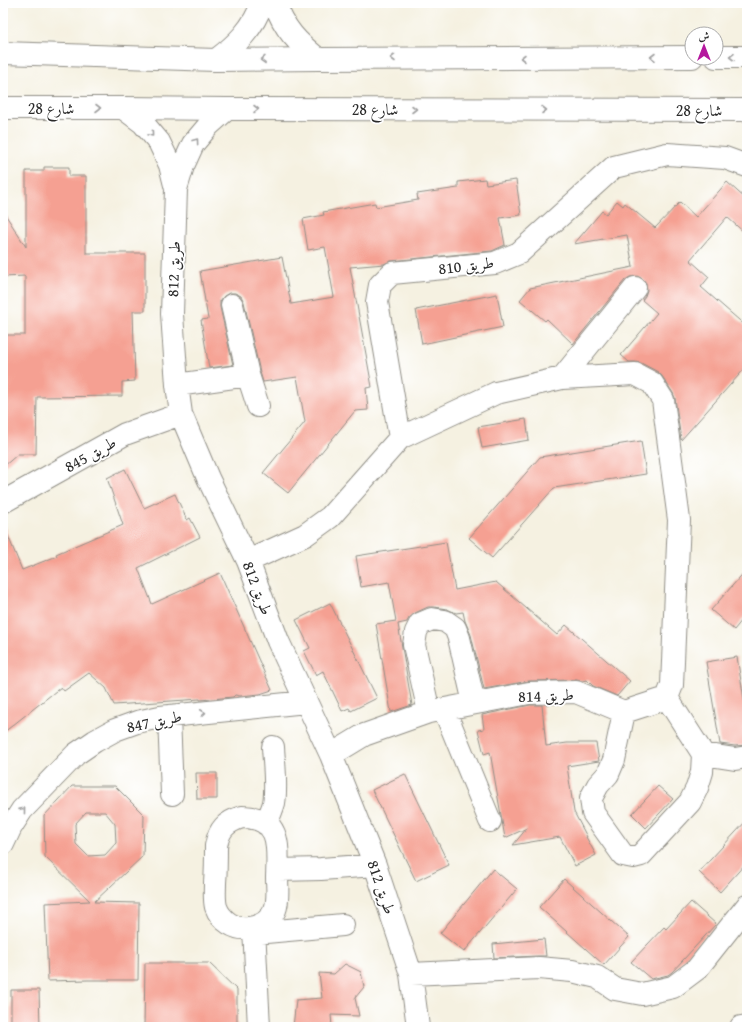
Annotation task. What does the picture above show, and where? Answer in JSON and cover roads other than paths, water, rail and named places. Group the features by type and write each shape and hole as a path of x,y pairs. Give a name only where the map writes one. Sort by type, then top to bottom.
{"street":[{"path":"216,60 230,50 242,38 260,10 262,3"},
{"path":"275,3 279,15 289,32 302,46 318,59"},
{"path":"3,54 216,60 684,57"},
{"path":"724,57 747,57"},
{"name":"شارع 28","path":"3,108 747,110"},
{"name":"طريق 812","path":"123,108 142,123 158,142 170,165 176,189"},
{"name":"طريق 812","path":"227,109 209,125 194,144 183,166 176,189 172,314 177,385 181,414 208,478 248,561 278,641 331,755 375,865 411,974 418,1027"},
{"name":"طريق 810","path":"400,438 377,302 380,285 392,273 495,263 518,252 614,167 667,154 725,158 747,166"},
{"path":"562,378 635,288"},
{"path":"232,305 248,375 258,406"},
{"path":"248,561 305,535 330,517 400,438 496,393 562,378 635,374 652,383 663,400 679,520 672,686 667,698 624,712 614,760 608,774 598,785 591,798 593,813 623,855 633,857 641,855 690,802 697,788 702,772 703,754 667,698"},
{"path":"177,385 248,375"},
{"name":"طريق 845","path":"3,502 125,434 181,414"},
{"path":"474,703 459,638 455,628 445,621 432,619 420,624 416,632 414,646 436,711 490,821"},
{"name":"طريق 814","path":"331,755 364,735 436,711 529,693 576,692 624,712"},
{"name":"طريق 847","path":"3,844 11,826 22,810 76,754 94,741 115,730 137,722 160,717 306,702"},
{"path":"169,716 172,794"},
{"path":"266,824 271,814 274,797 273,747"},
{"path":"703,754 735,759 747,757"},
{"path":"255,930 270,917 275,909 277,899 278,847 272,830 266,824 259,819 242,817 227,824 221,830 216,846 215,897 216,906 220,915 235,927 255,930 343,926"},
{"path":"278,870 321,869 375,865"},
{"path":"411,974 539,968 572,971 597,978 615,989 642,994 673,987 697,969 747,906"},
{"path":"255,930 259,1027"},
{"path":"741,1027 747,1026"}]}
